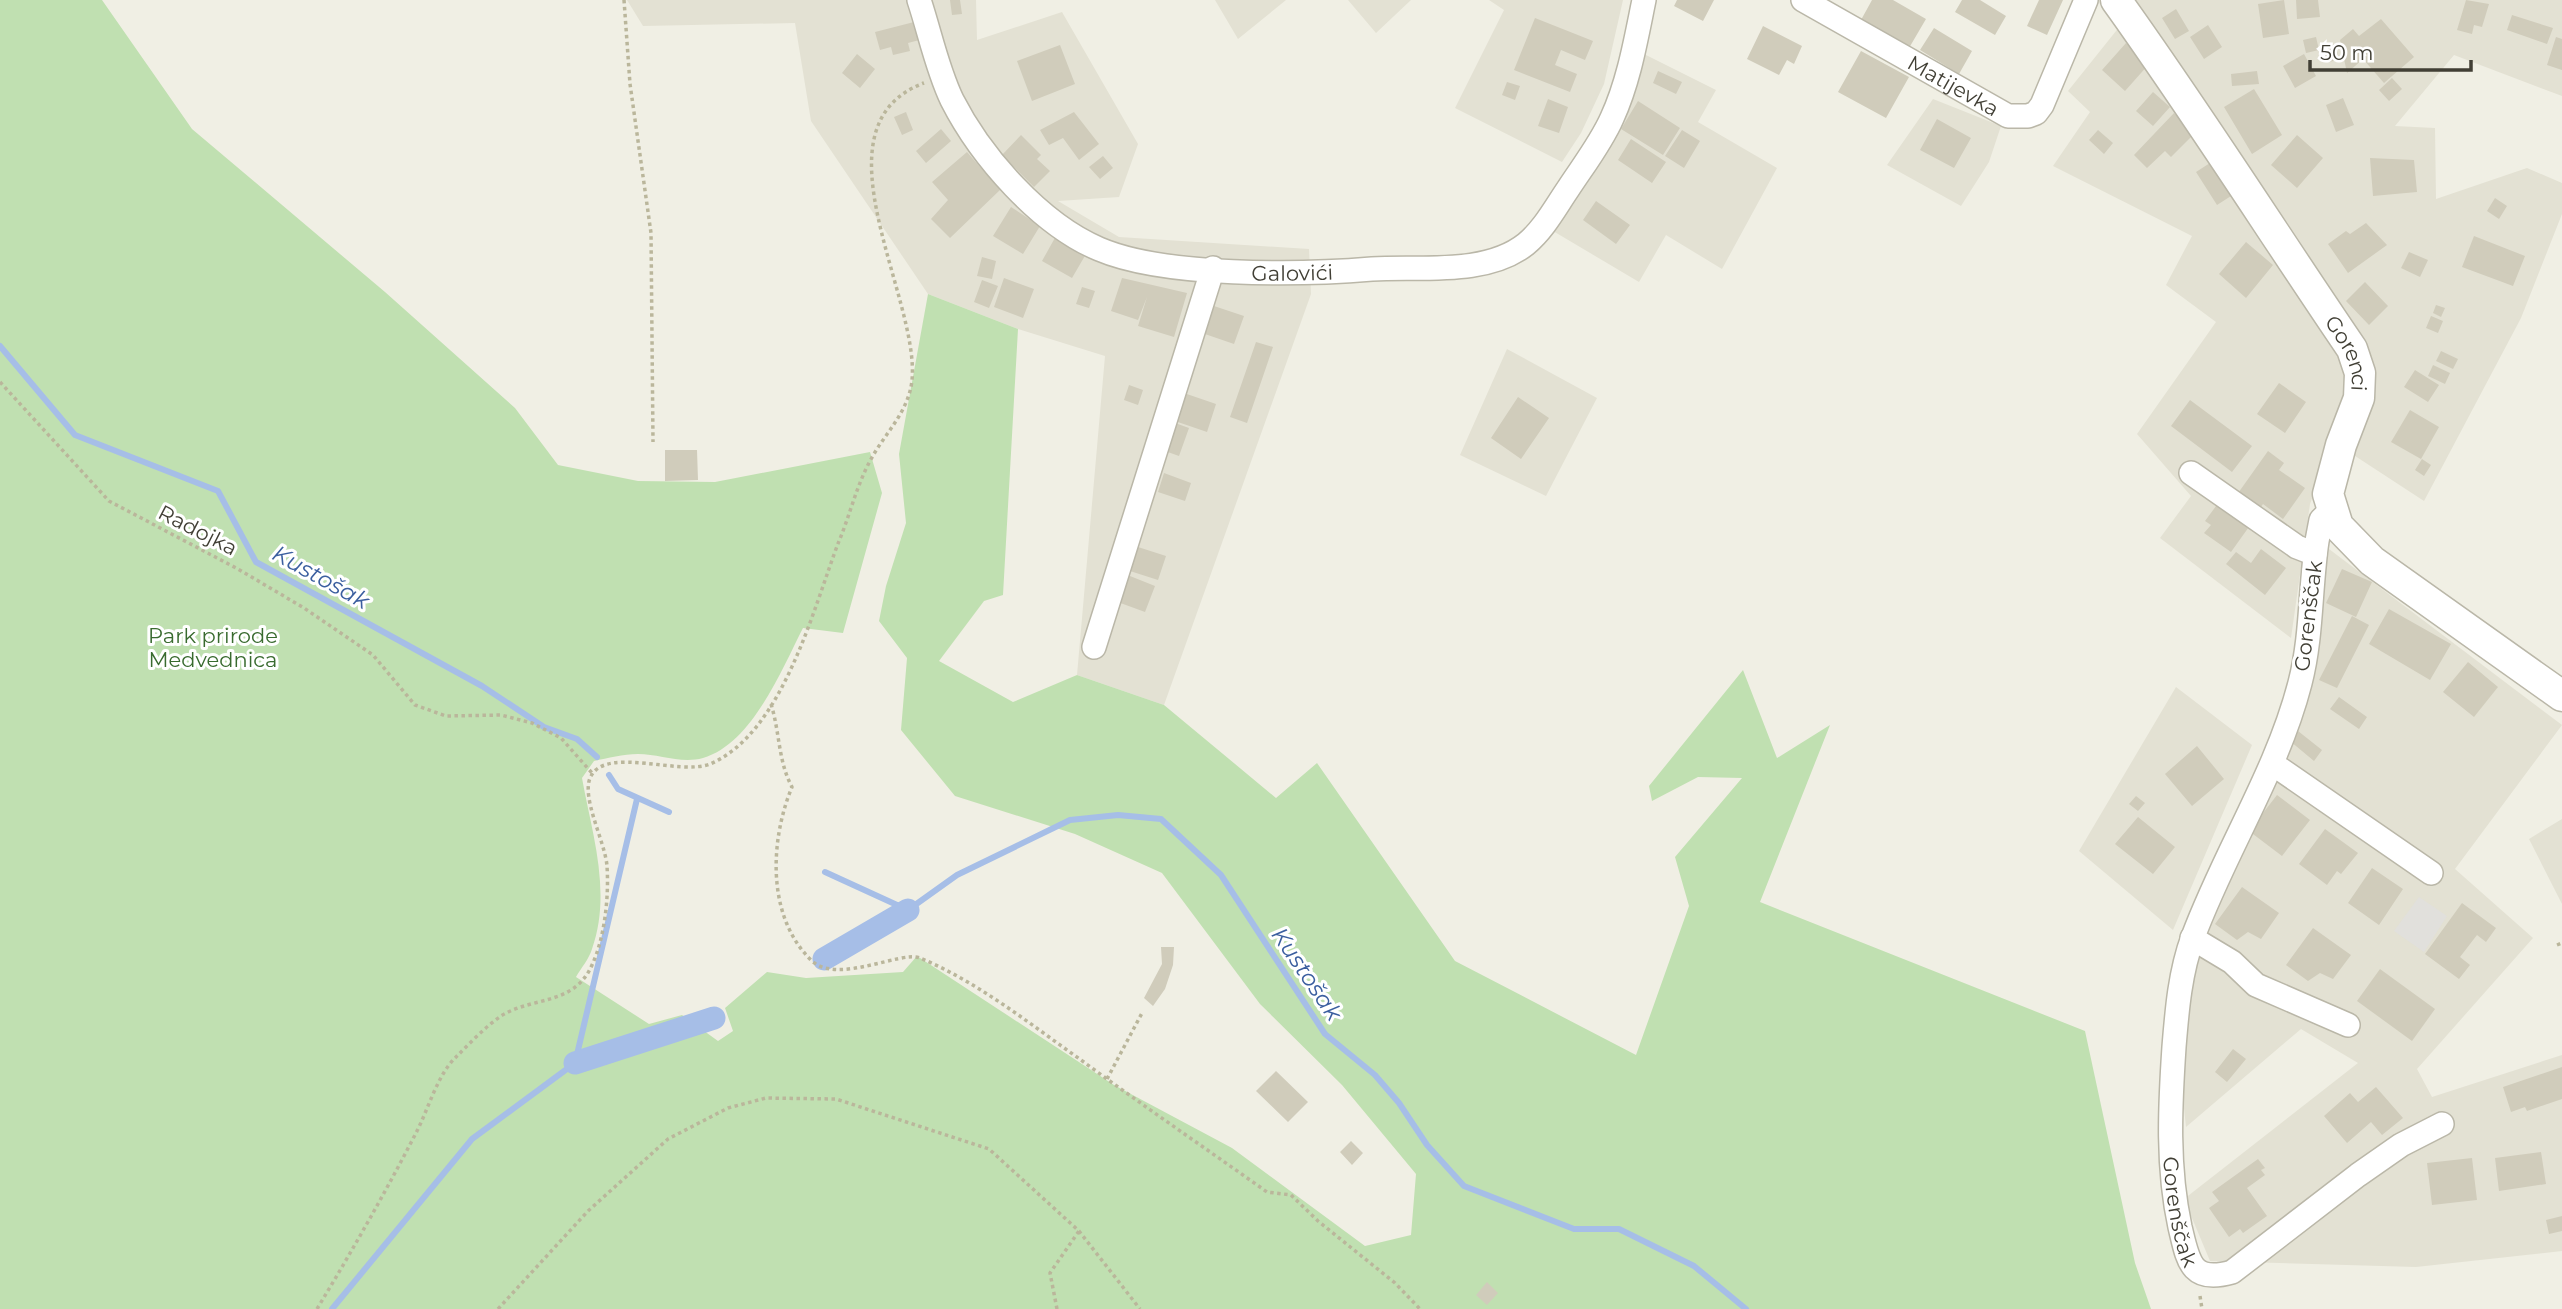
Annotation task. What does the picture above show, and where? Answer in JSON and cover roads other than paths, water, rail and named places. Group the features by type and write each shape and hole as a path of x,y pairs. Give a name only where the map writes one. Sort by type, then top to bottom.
{"street":[{"name":"Galovići","path":"919,0 953,101 985,150 1052,221 1089,245 1113,254 1173,265 1307,273 1447,266 1494,260 1517,250 1547,220 1606,130 1618,104 1644,0"},
{"name":"Matijevka","path":"1803,0 1908,57 1999,111 2020,118 2036,113 2042,105 2087,0"},
{"name":"Gorenci","path":"2116,0 2180,87 2252,202 2351,349 2360,373 2359,398 2332,475 2328,494 2331,510"},
{"path":"1094,647 1213,268"},
{"path":"2191,472 2297,547 2315,554"},
{"path":"2331,510 2338,526 2372,561 2562,696"},
{"name":"Gorenščak","path":"2331,510 2322,520 2315,554 2303,670 2273,764 2256,793 2192,938 2177,1013 2169,1136 2177,1212 2188,1259 2195,1269 2216,1277 2245,1265 2401,1144 2442,1124"},
{"path":"2273,764 2431,873"},
{"path":"2192,938 2232,962 2256,985 2348,1025"}],"waterway":[{"name":"Kustošak","path":"0,346 75,435 218,491 256,562 482,686 544,727 577,739 597,757"},
{"name":"Kustošak","path":"609,775 618,789 669,812"},
{"path":"332,1309 472,1139 575,1063 637,799"},
{"name":"Kustošak","path":"825,872 908,910 957,875 1070,820 1118,815 1161,819 1221,875 1325,1034 1375,1075 1399,1103 1427,1145 1464,1186 1574,1229 1619,1229 1694,1266 1746,1309"},
{"path":"824,959 908,910"},
{"path":"575,1063 714,1018"}],"park label":[{"name":"Park prirode Medvednica","path":"213,647"}]}
